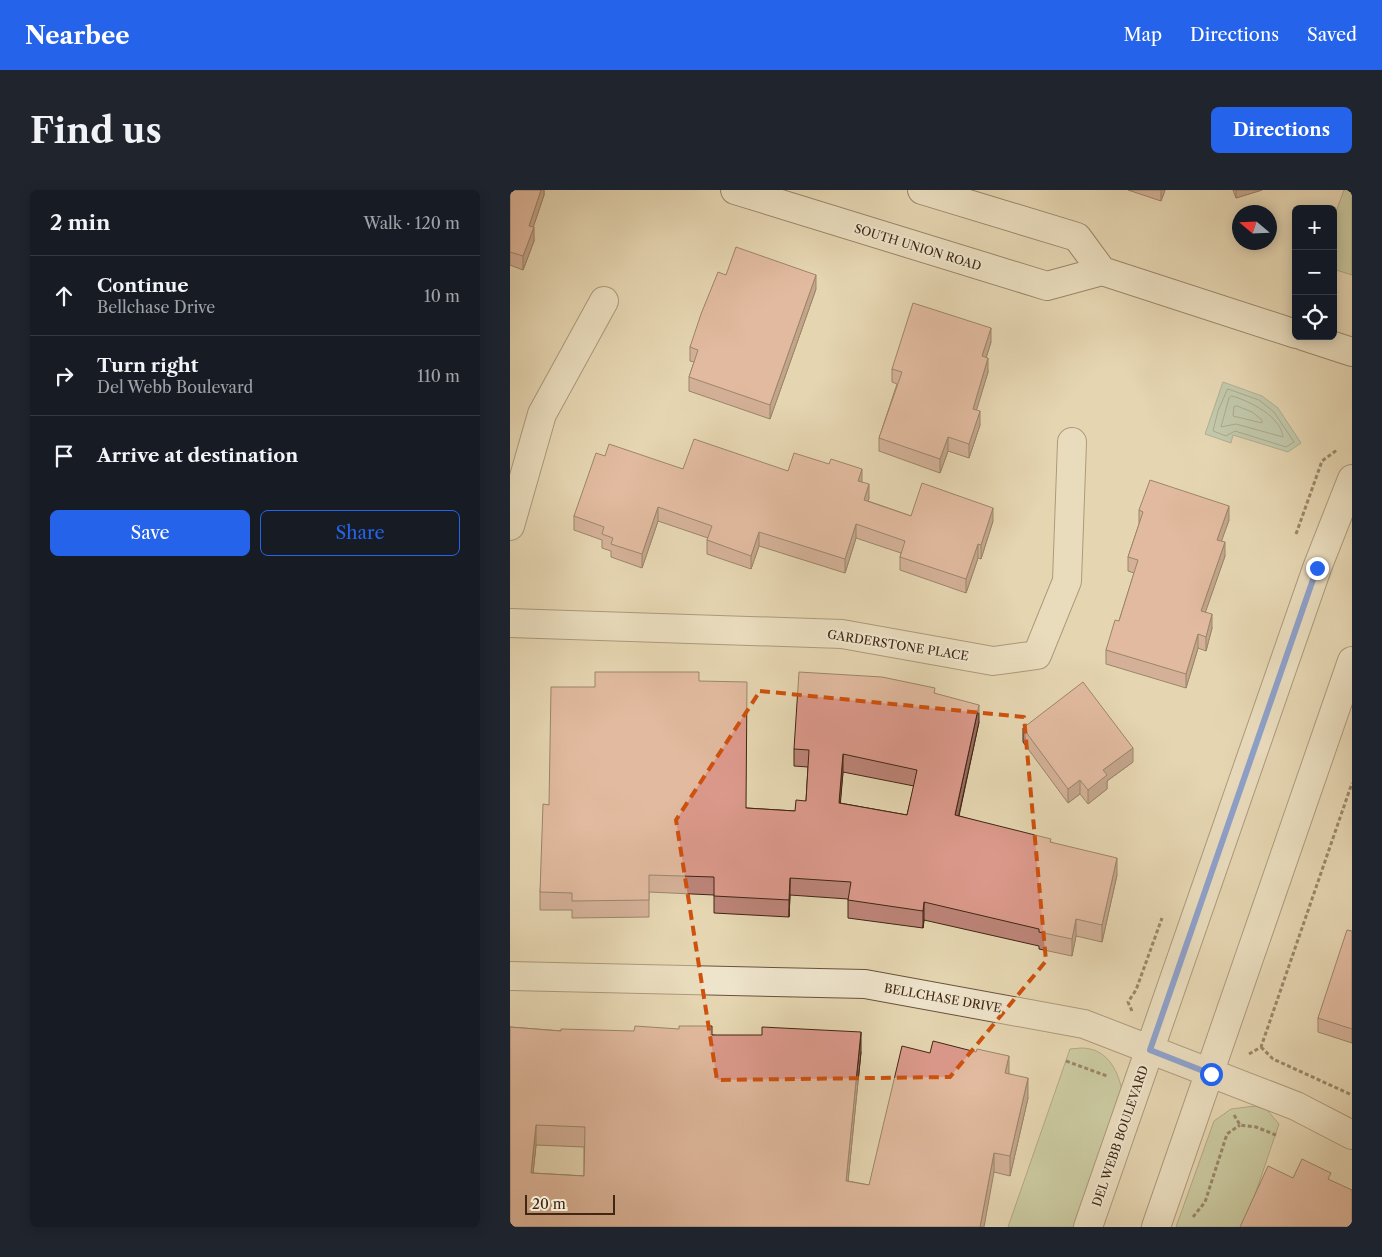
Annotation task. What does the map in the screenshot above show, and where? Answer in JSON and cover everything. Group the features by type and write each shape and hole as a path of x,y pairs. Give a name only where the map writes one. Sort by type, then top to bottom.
{"street":[{"name":"SOUTH UNION ROAD","path":"736,190 1047,286 1102,272"},
{"path":"922,190 1078,237 1102,272 1292,333"},
{"path":"510,526 542,414 604,301"},
{"path":"1315,340 1352,352"},
{"name":"GARDERSTONE PLACE","path":"510,624 842,634 993,661 1037,655 1067,581 1072,442"},
{"name":"DEL WEBB BOULEVARD","path":"1088,1227 1317,568 1352,479"},
{"path":"1156,1227 1211,1074 1352,660"},
{"name":"BELLCHASE DRIVE","path":"510,976 865,984 1084,1024 1296,1106 1352,1135"}],"path":[{"path":"1249,1054 1261,1047 1352,783"},
{"path":"1261,1047 1273,1059 1352,1095"},
{"path":"1066,1061 1106,1076"},
{"path":"1231,1109 1240,1125"},
{"path":"1192,1220 1194,1214 1205,1202 1227,1134 1240,1125 1256,1127 1276,1135"}],"highlighted area":[{"path":"760,691 1024,717 1046,961 950,1077 717,1080 676,820"}],"shaded area":[{"path":"1344,190 1352,190 1352,275 1337,270 1337,209"},
{"path":"1081,1048 1097,1051 1104,1055 1117,1074 1122,1090 1075,1227 1008,1227 1070,1049"},
{"path":"1255,1106 1267,1110 1279,1124 1244,1227 1176,1227 1214,1121 1231,1109"}],"water":[{"path":"1223,382 1262,396 1278,408 1301,443 1288,452 1233,435 1231,443 1205,434"}],"building":[{"path":"510,190 541,190 529,226 534,227 523,256 510,252"},
{"path":"736,247 816,275 770,405 689,377 698,350 690,347 701,314 718,272 726,275"},
{"path":"913,303 991,328 982,356 988,358 973,409 980,411 969,444 948,437 940,459 879,438 902,372 892,369"},
{"path":"694,439 788,471 794,453 829,464 831,459 862,469 858,481 869,484 864,500 911,516 922,483 993,508 981,545 978,544 966,579 900,557 905,541 856,524 845,559 759,532 751,556 707,540 712,526 658,507 642,554 611,544 613,538 602,534 604,527 574,516 596,453 605,456 609,444 683,469"},
{"path":"1150,480 1229,506 1217,540 1225,542 1201,611 1212,614 1206,637 1198,634 1186,674 1106,650 1115,620 1119,621 1138,560 1128,557 1143,512 1139,510"},
{"path":"595,672 699,672 699,681 747,682 746,808 795,811 796,800 806,801 809,750 794,749 799,672 882,677 935,688 934,693 979,705 955,815 1051,839 1050,842 1117,858 1102,925 1076,919 1072,939 1039,932 1039,929 924,902 923,911 848,900 851,882 790,878 789,900 714,896 714,877 649,875 649,900 572,901 572,893 540,892 543,804 549,805 551,687 595,687","holes":["843,754 917,770 907,815 839,803"]},
{"path":"1083,682 1133,748 1103,770 1107,775 1088,790 1080,780 1068,789 1023,728"},
{"path":"1347,930 1352,931 1352,1029 1318,1018"},
{"path":"635,1026 679,1029 679,1026 712,1026 712,1035 762,1035 762,1027 861,1032 846,1181 869,1185 902,1046 930,1053 933,1041 976,1052 977,1049 1009,1056 1005,1073 1028,1078 1010,1156 994,1153 980,1227 510,1227 510,1027 561,1031 561,1029 634,1031","holes":["536,1125 585,1127 584,1176 531,1173"]},
{"path":"1302,1159 1331,1173 1328,1179 1352,1190 1352,1227 1240,1227 1268,1166 1293,1178"}],"route":[{"path":"1211,1074 1150,1050 1317,568"}]}
